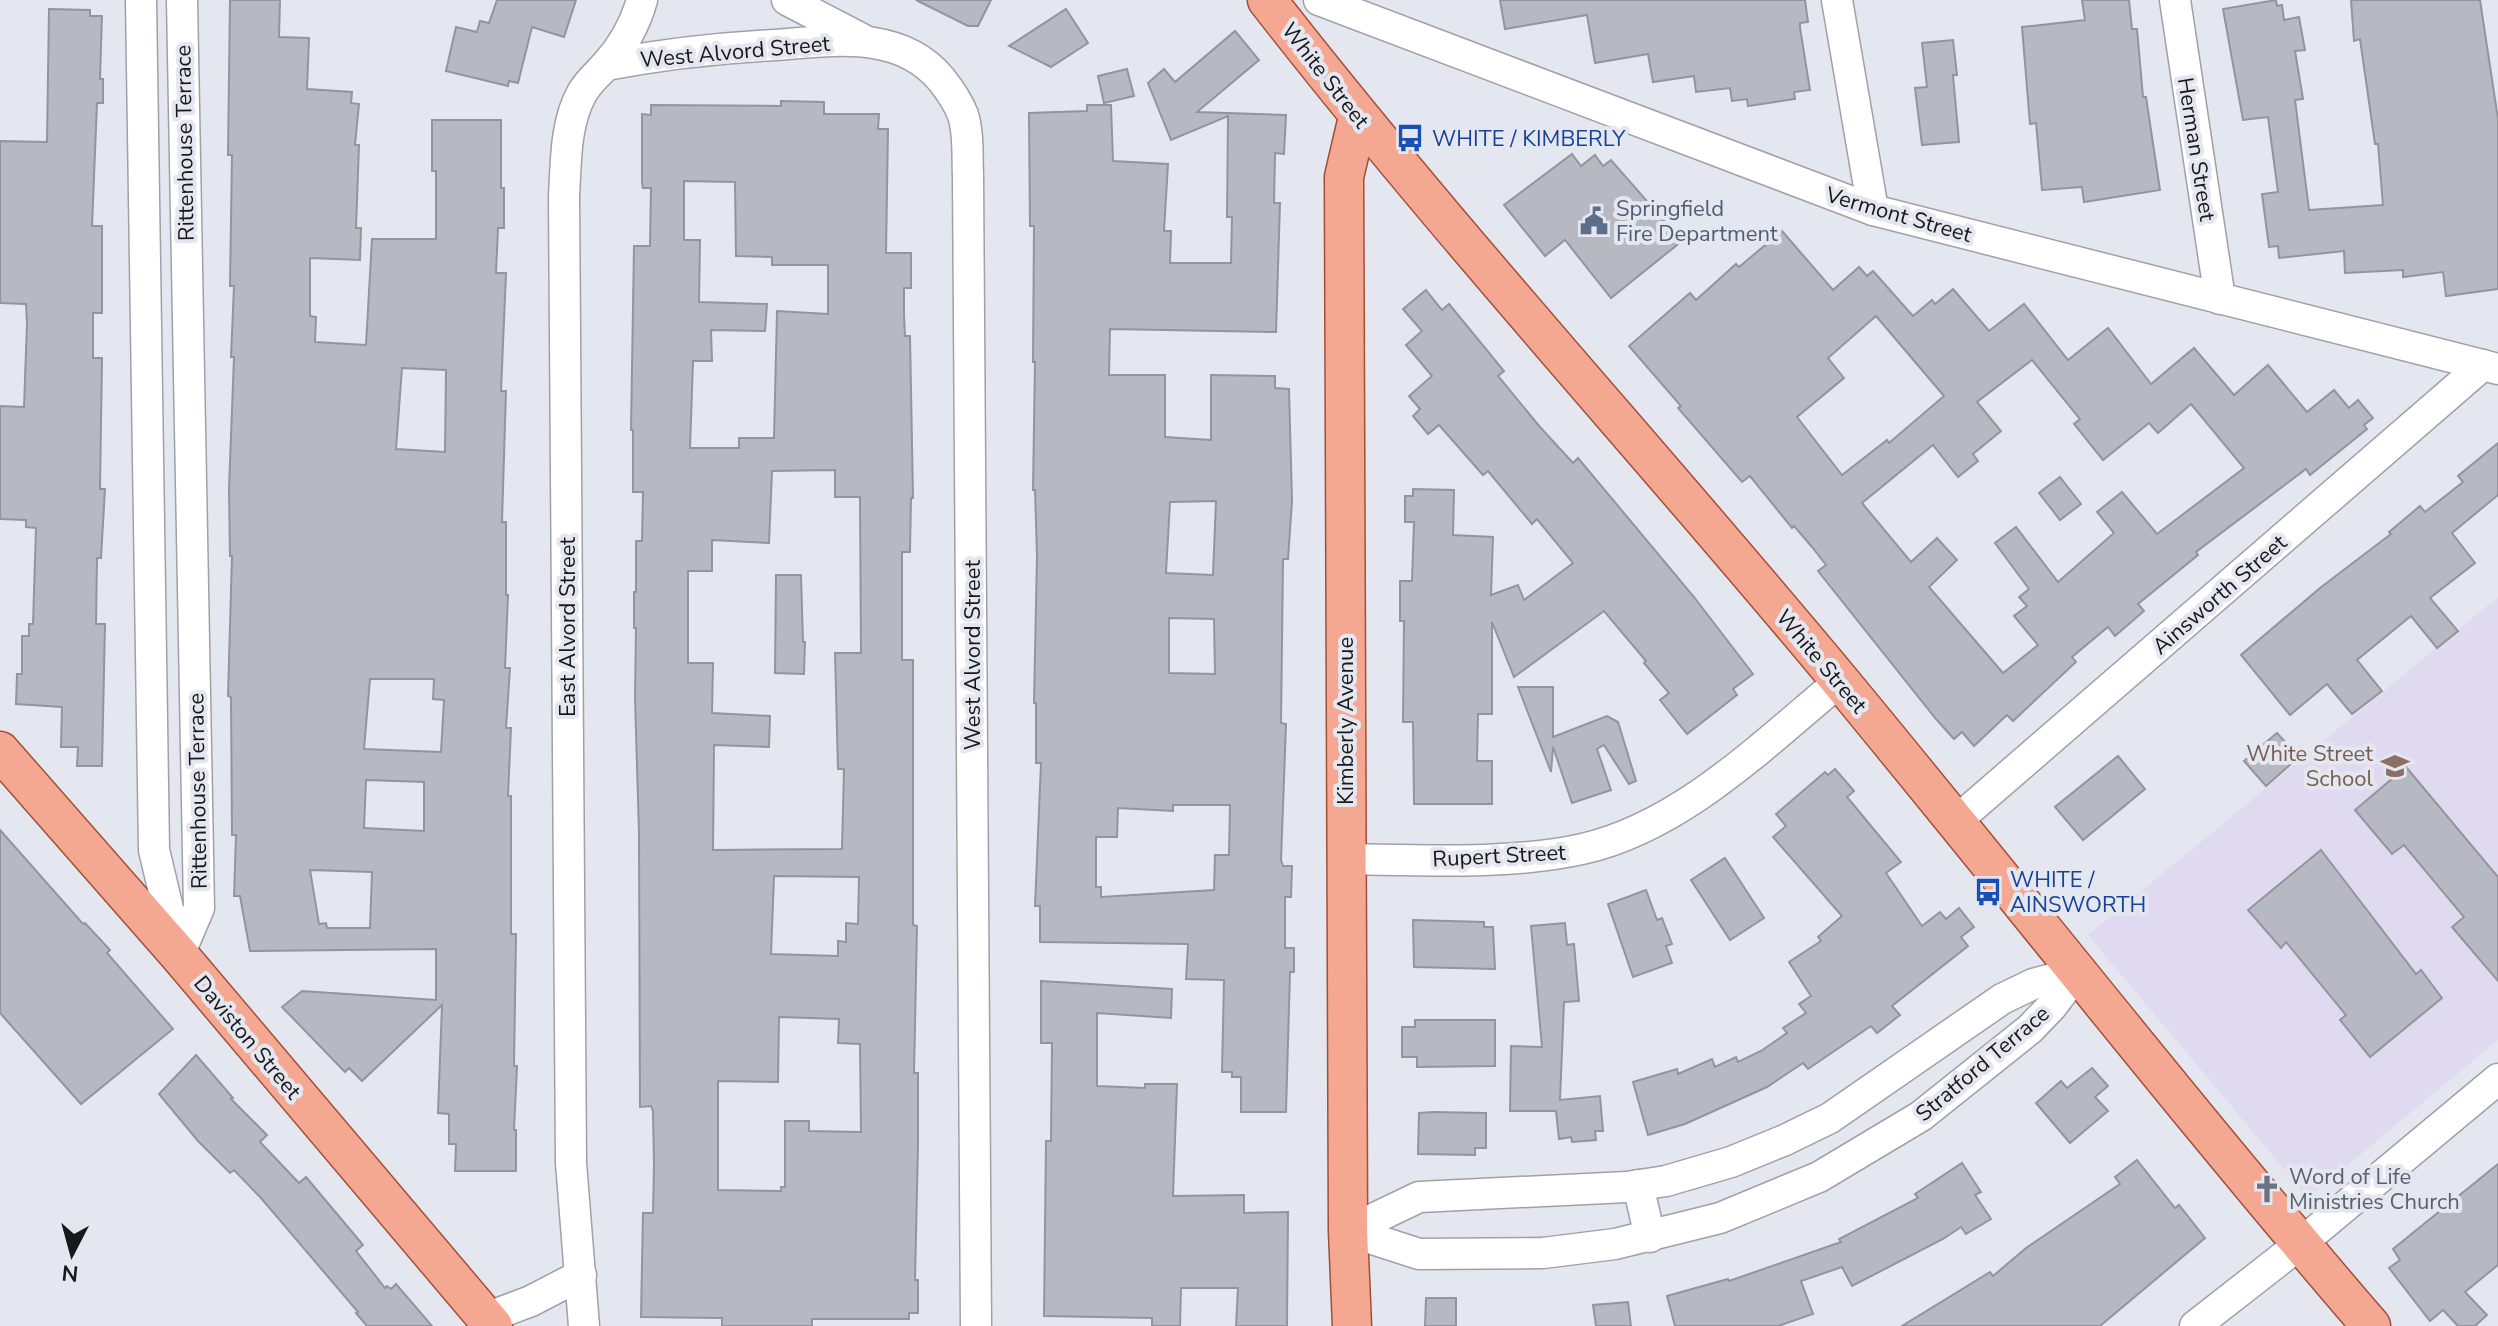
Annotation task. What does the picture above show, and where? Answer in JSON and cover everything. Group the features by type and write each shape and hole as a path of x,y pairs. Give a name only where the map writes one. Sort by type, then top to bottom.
{"main road":[{"name":"White Street","path":"1267,0 1358,117 1840,681 2300,1244 2371,1326"},
{"name":"Kimberly Avenue","path":"1352,1326 1348,1231 1344,177 1358,117"},
{"name":"Daviston Street","path":"0,751 179,955 490,1322"}],"street":[{"name":"Rittenhouse Terrace","path":"141,0 154,850 179,955"},
{"name":"Rittenhouse Terrace","path":"179,955 199,908 182,0"},
{"name":"East Alvord Street","path":"584,1326 571,1163 564,196 568,145 583,91 629,34 642,0"},
{"name":"West Alvord Street","path":"787,0 864,40 897,48 925,63 953,95 963,115 967,135 976,1326"},
{"name":"Vermont Street","path":"1319,0 1873,210 2490,367"},
{"path":"1837,0 1873,210"},
{"name":"Herman Street","path":"2175,0 2220,299"},
{"name":"West Alvord Street","path":"606,65 693,51 864,40"},
{"name":"Ainsworth Street","path":"1955,822 2490,367"},
{"name":"Rupert Street","path":"1346,859 1475,859 1549,855 1584,849 1613,839 1667,813 1720,781 1840,681"},
{"name":"Stratford Terrace","path":"1348,1231 1419,1197 1638,1185 1666,1181 1731,1162 1785,1140 1850,1106 2002,999 2033,984 2078,972"},
{"name":"Stratford Terrace","path":"1348,1231 1419,1254 1543,1253 1615,1244 1720,1218 1819,1177 1921,1116 2030,1029 2078,972"},
{"path":"2195,1326 2300,1244 2498,1079"},
{"path":"1850,1106 1867,1150"},
{"path":"1638,1185 1650,1237"},
{"path":"490,1322 581,1275"}],"shaded area":[{"name":"White Street School","path":"2498,597 2498,1040 2308,1198 2088,935"}],"building":[{"path":"230,0 280,0 279,37 309,38 307,89 352,92 351,103 359,104 355,145 359,145 356,228 361,228 360,260 310,258 310,316 316,317 315,342 366,345 372,239 436,239 432,120 501,120 504,228 498,228 496,273 506,273 501,391 506,391 502,522 506,522 508,595 505,668 510,668 506,728 511,728 508,796 511,796 511,934 516,934 516,1171 455,1171 456,1144 449,1144 449,1114 438,1113 442,1005 362,1081 349,1068 345,1072 282,1007 302,991 436,1000 436,949 250,951 240,896 234,896 236,835 232,835 231,697 228,696 234,286 230,286 232,155 228,155","holes":["402,368 446,370 445,452 396,449","370,679 434,679 433,699 444,700 441,752 364,749","366,780 424,782 424,831 364,828","310,870 372,872 370,928 327,928 326,923 319,924"]},
{"path":"497,0 576,0 564,37 532,27 518,83 509,81 508,86 446,71 456,27 477,32 480,21 489,23"},
{"path":"916,0 991,0 978,26 968,26"},
{"path":"1500,0 1805,0 1808,22 1800,23 1800,28 1810,90 1794,92 1795,99 1748,106 1747,99 1732,101 1730,88 1696,92 1694,76 1653,82 1648,54 1595,63 1587,15 1505,29"},
{"path":"2082,0 2129,0 2132,29 2137,29 2143,97 2146,97 2160,190 2084,202 2082,187 2042,190 2036,123 2030,124 2022,27 2085,20"},
{"path":"2276,0 2277,6 2282,5 2284,20 2299,17 2305,50 2295,51 2303,99 2295,100 2309,210 2383,205 2378,144 2375,144 2360,39 2354,41 2351,0 2480,0 2498,119 2498,289 2446,296 2443,272 2403,277 2403,270 2345,273 2344,251 2279,258 2278,246 2269,247 2262,194 2278,192 2268,117 2243,120 2223,9"},
{"path":"49,9 90,10 90,16 102,16 100,79 103,79 103,103 97,103 92,226 102,226 102,313 93,313 93,358 102,358 100,489 105,489 101,558 97,558 96,624 105,624 102,766 77,766 78,747 61,747 62,707 16,704 17,674 22,674 22,636 29,636 29,624 33,624 36,528 26,527 26,520 0,519 0,406 24,407 27,323 26,304 0,303 0,141 47,142"},
{"path":"1066,9 1088,43 1051,67 1009,46"},
{"path":"1235,31 1259,60 1197,112 1286,115 1284,154 1275,153 1274,203 1280,203 1276,332 1110,329 1109,375 1165,375 1165,437 1211,440 1211,375 1275,376 1275,388 1289,389 1292,501 1288,559 1283,559 1281,723 1286,724 1281,860 1283,866 1292,866 1291,897 1285,897 1285,948 1294,948 1294,972 1290,972 1286,1112 1241,1112 1241,1077 1232,1077 1232,1072 1222,1072 1224,980 1186,979 1188,944 1040,942 1040,906 1035,906 1041,763 1036,763 1034,703 1037,556 1033,490 1034,226 1030,226 1029,113 1087,111 1087,105 1111,105 1113,161 1168,164 1164,231 1171,231 1170,263 1231,263 1232,217 1227,217 1228,116 1171,140 1148,83 1164,69 1175,82","holes":["1216,501 1213,575 1166,573 1170,502","1169,618 1214,619 1215,674 1169,673","1173,805 1230,805 1229,855 1215,855 1214,890 1101,897 1101,887 1096,887 1096,837 1117,837 1118,808 1173,811"]},
{"path":"1953,40 1959,142 1922,145 1915,88 1927,87 1922,43"},
{"path":"1127,69 1134,96 1104,103 1098,76"},
{"path":"781,101 824,102 824,114 879,114 878,129 888,129 886,253 911,253 911,288 904,288 904,314 905,336 910,336 913,498 910,552 902,552 902,660 913,660 913,925 917,926 914,1073 918,1073 915,1280 918,1280 918,1313 909,1313 909,1319 812,1319 812,1326 722,1326 722,1318 641,1317 643,1213 653,1213 654,1165 653,1111 651,1106 640,1107 634,592 636,541 642,541 643,492 633,492 634,246 650,246 651,188 643,188 642,183 642,114 651,115 651,105 781,106","holes":["684,181 735,182 736,256 772,257 772,265 828,265 828,314 777,311 774,438 739,438 739,448 690,448 693,361 712,361 711,330 765,331 767,304 699,302 700,240 684,240","835,470 835,497 860,497 861,653 835,653 838,769 844,769 842,849 713,850 714,745 769,747 770,716 712,713 713,663 688,663 688,571 712,571 712,540 769,543 772,471","774,876 859,877 858,924 846,923 846,942 838,941 838,956 771,954","779,1017 839,1019 838,1043 860,1044 861,1132 809,1131 809,1121 785,1121 785,1187 781,1187 781,1191 718,1190 718,1081 778,1082"]},
{"path":"1572,154 1581,166 1595,155 1603,166 1611,160 1682,241 1611,298 1565,240 1545,256 1504,205"},
{"path":"1782,231 1833,290 1859,267 1867,276 1873,271 1913,316 1932,300 1935,304 1953,289 1989,331 2024,304 2068,360 2108,328 2151,384 2194,348 2234,395 2268,365 2307,412 2334,390 2349,408 2358,400 2373,418 2364,425 2367,429 2310,475 2306,469 2196,552 2198,555 2138,604 2144,611 2115,636 2108,627 2072,657 2076,662 2013,721 2007,715 1974,746 1962,732 1954,739 1936,719 1818,571 1826,565 1812,547 1794,526 1792,528 1750,476 1742,482 1629,346 1690,293 1696,300 1736,264 1739,267","holes":["1876,316 1944,396 1889,443 1887,440 1842,475 1797,417 1844,378 1828,358","2032,360 2080,419 2074,424 2103,460 2149,423 2158,433 2191,404 2244,468 2157,534 2122,492 2097,512 2114,533 2058,582 2016,527 1995,543 2029,589 2019,597 2027,606 2014,616 2038,645 2003,673 1929,587 1957,560 1937,538 1911,562 1862,503 1933,445 1958,477 1978,461 1973,454 2001,431 1977,402"]},
{"path":"1426,290 1442,310 1449,304 1504,371 1498,376 1573,463 1578,458 1694,597 1753,674 1733,689 1737,695 1687,734 1660,700 1669,693 1604,611 1514,677 1492,622 1492,714 1478,714 1477,761 1492,761 1492,804 1414,804 1413,722 1403,722 1404,621 1400,621 1400,581 1412,581 1414,522 1405,522 1405,496 1413,496 1413,489 1454,490 1453,535 1493,537 1491,595 1518,585 1524,600 1573,563 1537,519 1532,524 1488,471 1483,475 1439,425 1428,434 1413,416 1420,409 1409,396 1432,376 1406,345 1422,331 1403,309"},
{"path":"2498,443 2498,495 2452,533 2475,563 2430,598 2458,631 2437,648 2411,616 2357,660 2382,691 2352,714 2327,684 2290,715 2241,655 2320,588 2391,534 2389,532 2420,506 2425,512 2463,482 2458,476"},
{"path":"2060,477 2081,504 2060,520 2039,493"},
{"path":"776,575 801,575 804,674 775,673"},
{"path":"1518,687 1553,687 1553,737 1607,716 1618,722 1636,781 1629,784 1604,745 1597,749 1611,790 1572,803 1553,747 1551,772"},
{"path":"2277,733 2299,757 2266,786 2244,761"},
{"path":"2118,756 2145,789 2083,840 2055,807"},
{"path":"2406,767 2498,877 2498,981 2452,927 2464,917 2404,845 2392,854 2355,810"},
{"path":"1835,769 1854,791 1847,797 1901,862 1886,873 1922,926 1940,912 1946,919 1959,908 1974,927 1961,937 1968,946 1892,1006 1900,1015 1877,1033 1871,1026 1808,1069 1803,1063 1767,1087 1685,1124 1648,1135 1633,1082 1677,1069 1678,1074 1712,1059 1715,1067 1736,1057 1738,1062 1787,1033 1783,1028 1806,1013 1799,1004 1811,996 1789,962 1821,941 1818,937 1842,916 1773,837 1786,826 1776,814 1825,772 1828,775"},
{"path":"0,830 110,950 107,953 173,1029 81,1104 0,1013"},
{"path":"2321,850 2416,974 2421,970 2442,998 2370,1057 2340,1020 2346,1015 2286,942 2281,948 2248,910"},
{"path":"1725,858 1764,918 1730,940 1691,880"},
{"path":"1646,890 1657,920 1662,918 1672,944 1666,946 1672,963 1633,977 1608,904"},
{"path":"1413,920 1484,922 1484,927 1493,927 1495,969 1414,967"},
{"path":"1565,923 1567,945 1574,944 1579,1001 1564,1002 1560,1100 1600,1096 1603,1131 1595,1131 1596,1140 1572,1142 1571,1137 1559,1139 1556,1111 1510,1111 1511,1046 1542,1047 1531,926"},
{"path":"1041,981 1172,989 1171,1018 1097,1013 1097,1086 1145,1088 1145,1084 1177,1084 1173,1196 1244,1195 1244,1213 1288,1212 1287,1326 1236,1326 1238,1288 1181,1288 1180,1326 1152,1326 1152,1318 1044,1316 1046,1141 1051,1141 1052,1043 1041,1043"},
{"path":"1415,1020 1495,1020 1495,1066 1417,1067 1417,1057 1402,1057 1402,1027 1415,1027"},
{"path":"196,1055 231,1099 267,1135 260,1142 299,1183 306,1177 363,1245 356,1251 385,1288 391,1289 396,1284 432,1326 367,1326 261,1198 234,1170 230,1173 198,1141 159,1094"},
{"path":"2092,1068 2108,1086 2095,1097 2108,1111 2070,1143 2036,1103 2061,1081 2067,1088"},
{"path":"1419,1113 1486,1113 1486,1148 1475,1148 1475,1155 1418,1154"},
{"path":"2137,1160 2175,1208 2179,1205 2205,1238 2100,1326 1902,1326 1990,1272 1993,1276 2026,1248 2120,1184 2115,1177"},
{"path":"1962,1163 1981,1192 1975,1195 1991,1219 1966,1234 1961,1227 1852,1286 1842,1267 1801,1281 1813,1314 1778,1326 1675,1326 1667,1296 1729,1281 1841,1242 1839,1239 1918,1198 1915,1194"},
{"path":"2498,1164 2498,1265 2465,1292 2487,1315 2475,1326 2458,1326 2443,1310 2430,1321 2389,1268 2400,1260 2393,1249"},
{"path":"1426,1298 1456,1298 1456,1326 1425,1326"},
{"path":"1628,1302 1631,1326 1596,1326 1593,1305"}],"place":[{"name":"WHITE / KIMBERLY","path":"1410,138"},
{"name":"Springfield Fire Department","path":"1594,221"},
{"name":"White Street School","path":"2395,766"},
{"name":"WHITE / AINSWORTH","path":"1988,892"},
{"name":"Word of Life Ministries Church","path":"2267,1189"}]}
